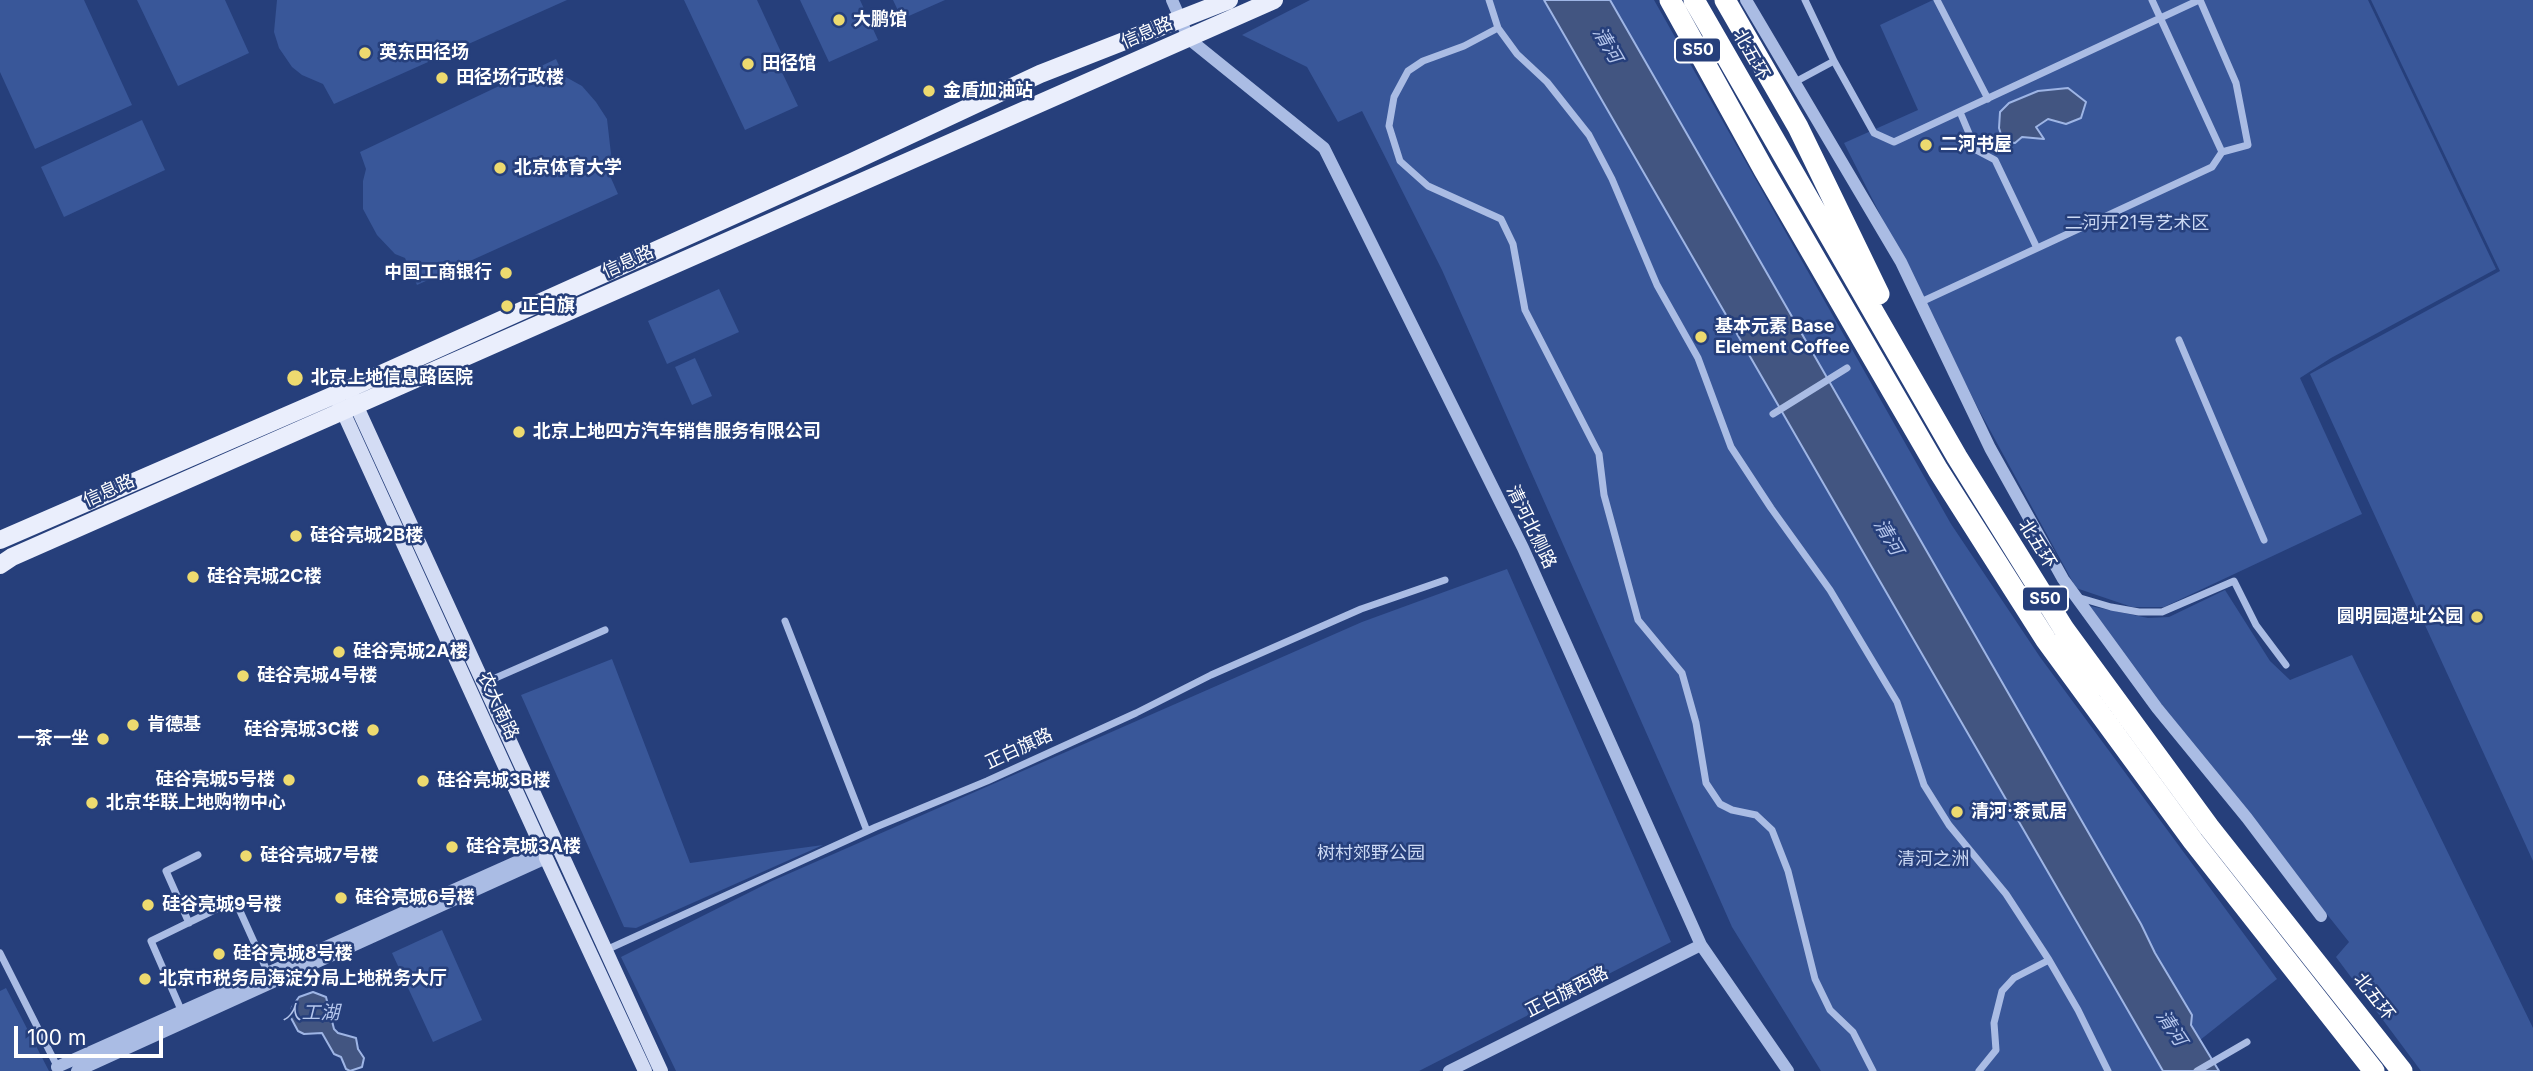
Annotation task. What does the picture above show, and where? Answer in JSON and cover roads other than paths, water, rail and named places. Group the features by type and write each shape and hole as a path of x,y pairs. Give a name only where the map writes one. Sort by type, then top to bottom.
{"highway":[{"name":"北五环","path":"1670,0 1735,94 1786,157 1957,457 2064,629 2209,827 2402,1071"},
{"name":"北五环","path":"1694,0 1735,94 1938,470 2046,640 2193,841 2374,1071"},
{"path":"1725,0 1798,127 1957,457"}],"main road":[{"name":"信息路","path":"0,540 342,392 1040,75 1229,0"},
{"name":"信息路","path":"0,565 12,557 1274,0"},
{"path":"342,392 349,409"},
{"name":"农大南路","path":"349,409 484,683 661,1071"},
{"name":"农大南路","path":"349,409 545,854 645,1071"}],"street":[{"path":"1172,0 1189,39"},
{"path":"1489,0 1498,28 1517,54 1547,82 1589,135 1612,179 1657,285 1698,358 1731,447 1771,509 1830,590 1897,702 1924,785 1949,825 2006,894 2049,960 2078,1010 2108,1071"},
{"path":"1746,0 1902,262 1990,448 2063,579 2157,708 2247,818 2321,916"},
{"path":"1805,0 1834,61 1874,133 1894,142 2200,0 2236,83 2248,145 2222,152 2212,167 1920,302"},
{"path":"1937,0 1988,99"},
{"path":"2152,0 2222,152"},
{"path":"1498,28 1464,46 1423,61 1408,71 1394,97 1389,127 1400,161 1429,186 1501,219 1513,244 1525,310 1598,454 1604,495 1638,620 1682,673 1696,723 1706,783 1720,804 1732,810 1756,815 1772,830 1788,871 1815,979 1830,1010 1853,1032 1873,1071"},
{"name":"清河北侧路","path":"1189,39 1324,148 1523,548 1701,945 1788,1071"},
{"path":"1795,82 1834,61"},
{"path":"1959,112 1976,150 1995,160 2036,248"},
{"path":"2179,340 2264,540"},
{"path":"1773,414 1847,368"},
{"name":"正白旗路","path":"606,950 867,831 987,781 1136,713 1211,675 1361,609 1445,580"},
{"path":"2076,597 2139,612 2162,612 2234,581 2256,625 2286,665"},
{"path":"785,621 867,831"},
{"path":"484,683 606,630"},
{"path":"0,953 58,1069 268,973 545,854"},
{"path":"77,1071 545,854"},
{"path":"189,923 166,870 198,855"},
{"path":"182,1012 150,941 235,901 268,973"},
{"name":"正白旗西路","path":"1449,1071 1701,945"},
{"path":"1979,1071 1996,1049 1994,1023 2002,991 2014,978 2049,960"},
{"path":"2197,1071 2247,1042"}],"water":[{"name":"清河","path":"1544,0 1610,0 2141,924 2192,1015 2191,1025 2219,1071 2163,1071"},
{"path":"2068,88 2086,102 2081,118 2066,124 2048,119 2036,127 2044,139 2022,137 2015,143 2003,141 1999,128 2000,112 2009,103 2038,91"},
{"name":"人工湖","path":"313,992 326,997 334,1029 338,1033 356,1038 358,1049 364,1058 362,1067 350,1071 346,1069 341,1057 334,1054 322,1033 304,1034 298,1031 290,1016 292,1007 299,997"}],"place":[{"name":"大鹏馆","path":"839,20"},
{"name":"英东田径场","path":"365,53"},
{"name":"田径馆","path":"748,64"},
{"name":"田径场行政楼","path":"442,78"},
{"name":"金盾加油站","path":"929,91"},
{"name":"二河书屋","path":"1926,145"},
{"name":"北京体育大学","path":"500,168"},
{"name":"中国工商银行","path":"506,273"},
{"name":"正白旗","path":"507,306"},
{"name":"基本元素 Base Element Coffee","path":"1701,337"},
{"name":"北京上地信息路医院","path":"295,378"},
{"name":"北京上地四方汽车销售服务有限公司","path":"519,432"},
{"name":"硅谷亮城2B楼","path":"296,536"},
{"name":"硅谷亮城2C楼","path":"193,577"},
{"name":"圆明园遗址公园","path":"2477,617"},
{"name":"硅谷亮城2A楼","path":"339,652"},
{"name":"硅谷亮城4号楼","path":"243,676"},
{"name":"肯德基","path":"133,725"},
{"name":"硅谷亮城3C楼","path":"373,730"},
{"name":"一茶一坐","path":"103,739"},
{"name":"硅谷亮城5号楼","path":"289,780"},
{"name":"硅谷亮城3B楼","path":"423,781"},
{"name":"北京华联上地购物中心","path":"92,803"},
{"name":"清河·茶贰居","path":"1957,812"},
{"name":"硅谷亮城3A楼","path":"452,847"},
{"name":"硅谷亮城7号楼","path":"246,856"},
{"name":"硅谷亮城6号楼","path":"341,898"},
{"name":"硅谷亮城9号楼","path":"148,905"},
{"name":"硅谷亮城8号楼","path":"219,954"},
{"name":"北京市税务局海淀分局上地税务大厅","path":"145,979"}],"park label":[{"name":"二河开21号艺术区","path":"2137,224"},
{"name":"树村郊野公园","path":"1371,854"},
{"name":"清河之洲","path":"1933,860"}]}
